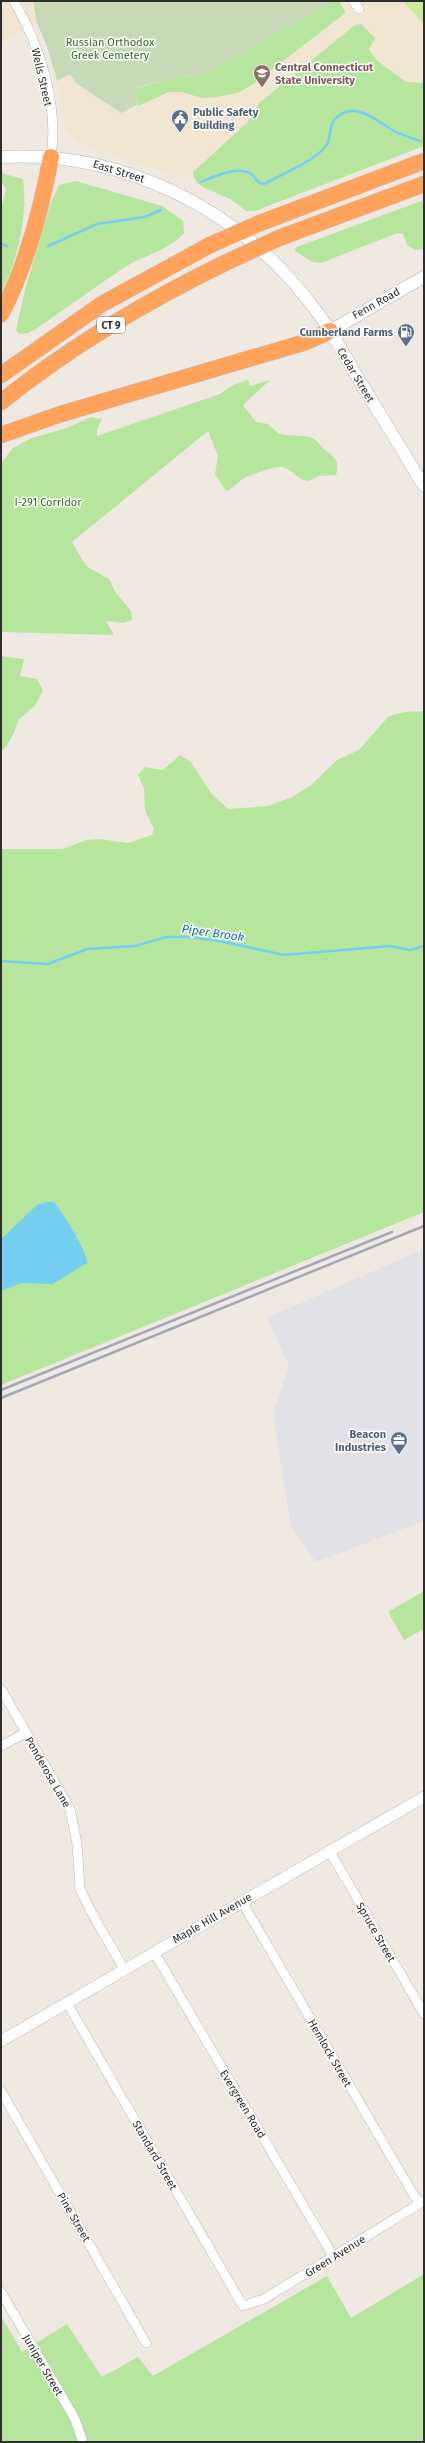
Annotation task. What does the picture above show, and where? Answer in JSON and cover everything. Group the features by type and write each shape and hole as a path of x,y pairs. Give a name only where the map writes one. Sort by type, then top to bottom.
{"highway":[{"path":"1,314 28,251 51,157"},
{"name":"CT 9","path":"1,375 96,308 210,246 260,223 424,161"},
{"name":"CT 9","path":"1,402 52,364 122,318 229,261 279,238 424,184"},
{"path":"1,435 61,414 306,342 330,331"}],"main road":[{"name":"East Street","path":"1,157 51,157 90,162 139,176 190,200 226,223"},
{"name":"Cedar Street","path":"226,223 263,252 288,277 330,331 424,486"},
{"name":"Fenn Road","path":"330,331 424,277"}],"street":[{"name":"Wells Street","path":"14,1 32,36 44,73 52,124 51,157"},
{"name":"Ponderosa Lane","path":"1,1690 70,1808 76,1837 80,1889 89,1908 124,1968"},
{"path":"1,1746 25,1733"},
{"name":"Maple Hill Avenue","path":"1,2041 124,1968 424,1797"},
{"name":"Spruce Street","path":"329,1850 424,2014"},
{"name":"Hemlock Street","path":"242,1902 421,2202"},
{"name":"Evergreen Road","path":"154,1952 334,2256"},
{"name":"Standard Street","path":"67,2003 243,2306"},
{"name":"Pine Street","path":"1,2091 146,2343"},
{"name":"Green Avenue","path":"243,2306 264,2299 421,2202"},
{"name":"Juniper Street","path":"1,2292 74,2418 82,2439"}],"shaded area":[{"path":"1,1 33,1 37,23 1,43"},
{"name":"Central Connecticut State University","path":"339,1 424,1 424,83 406,82 376,60 369,49 259,103 247,123 186,179 81,144 66,131 63,122 57,81 70,73 77,84 121,113 169,92 181,92 202,98 238,93 253,84 344,7"},
{"path":"424,1249 424,1521 316,1562 291,1526 273,1414 289,1366 267,1318"}],"green space":[{"name":"Russian Orthodox Greek Cemetery","path":"33,1 333,2 206,72 194,76 170,78 136,88 137,105 121,113 77,84 70,74 57,81 47,46 37,23"},
{"path":"334,1 339,1 345,11 344,14 253,84 238,93 202,98 181,92 169,92 138,106 135,89 170,78 194,76 206,72"},
{"path":"403,1 424,1 424,24"},
{"path":"361,24 375,38 369,49 376,60 406,82 424,83 424,146 255,211 246,211 232,200 197,183 193,172 247,123 259,103 355,25"},
{"path":"1,173 23,179 24,208 23,222 17,252 1,293 1,210 6,189 1,181"},
{"path":"76,181 162,206 183,221 184,233 163,249 125,267 36,329 28,333 19,334 16,330 25,290 51,202 59,185"},
{"path":"424,200 424,249 415,250 407,245 403,234 397,233 321,263 312,262 294,250 297,247"},
{"name":"I-291 Corridor","path":"248,380 250,386 270,380 243,405 256,422 268,424 279,434 306,436 314,439 337,462 338,466 336,475 319,476 308,481 301,479 288,469 278,467 264,470 246,477 226,491 215,474 218,456 208,431 72,542 86,566 109,579 116,593 131,611 132,620 123,623 106,621 114,635 1,632 1,463 13,448 32,438 67,428 91,417 102,419 97,430 97,436 220,394 233,385"},
{"path":"1,656 24,659 20,676 37,679 43,690 35,706 19,719 14,733 6,747 1,751"},
{"path":"424,711 424,1212 1,1385 1,849 63,849 86,840 100,839 128,843 152,835 154,829 145,810 144,788 138,775 145,767 163,770 180,755 191,762 211,793 228,809 268,806 292,797 310,786 337,760 359,750 389,716 405,712"},
{"path":"424,1591 424,1629 404,1640 388,1612"},
{"path":"424,2274 424,2442 1,2442 1,2320 3,2319 22,2352 67,2324 102,2377 138,2357 153,2376 327,2276 351,2318"}],"water":[{"path":"45,1202 54,1202 63,1214 79,1242 87,1263 53,1284 21,1283 1,1291 1,1239 37,1205"}],"waterway":[{"path":"201,182 232,171 244,171 254,176 259,183 264,184 316,156 327,144 334,120 341,114 349,111 357,111 372,117 394,131 420,141"},
{"path":"48,246 97,224 145,217 161,210"},
{"path":"1,244 7,246"},
{"name":"Piper Brook","path":"1,961 48,964 87,949 135,946 166,937 189,937 220,941 284,955 390,946 410,950 424,946"}],"railway":[{"path":"1,1398 424,1226"},
{"path":"1,1390 392,1232"}],"place":[{"name":"Central Connecticut State University","path":"262,88"},
{"name":"Public Safety Building","path":"180,133"},
{"name":"Cumberland Farms","path":"406,347"},
{"name":"Beacon Industries","path":"399,1455"}]}
